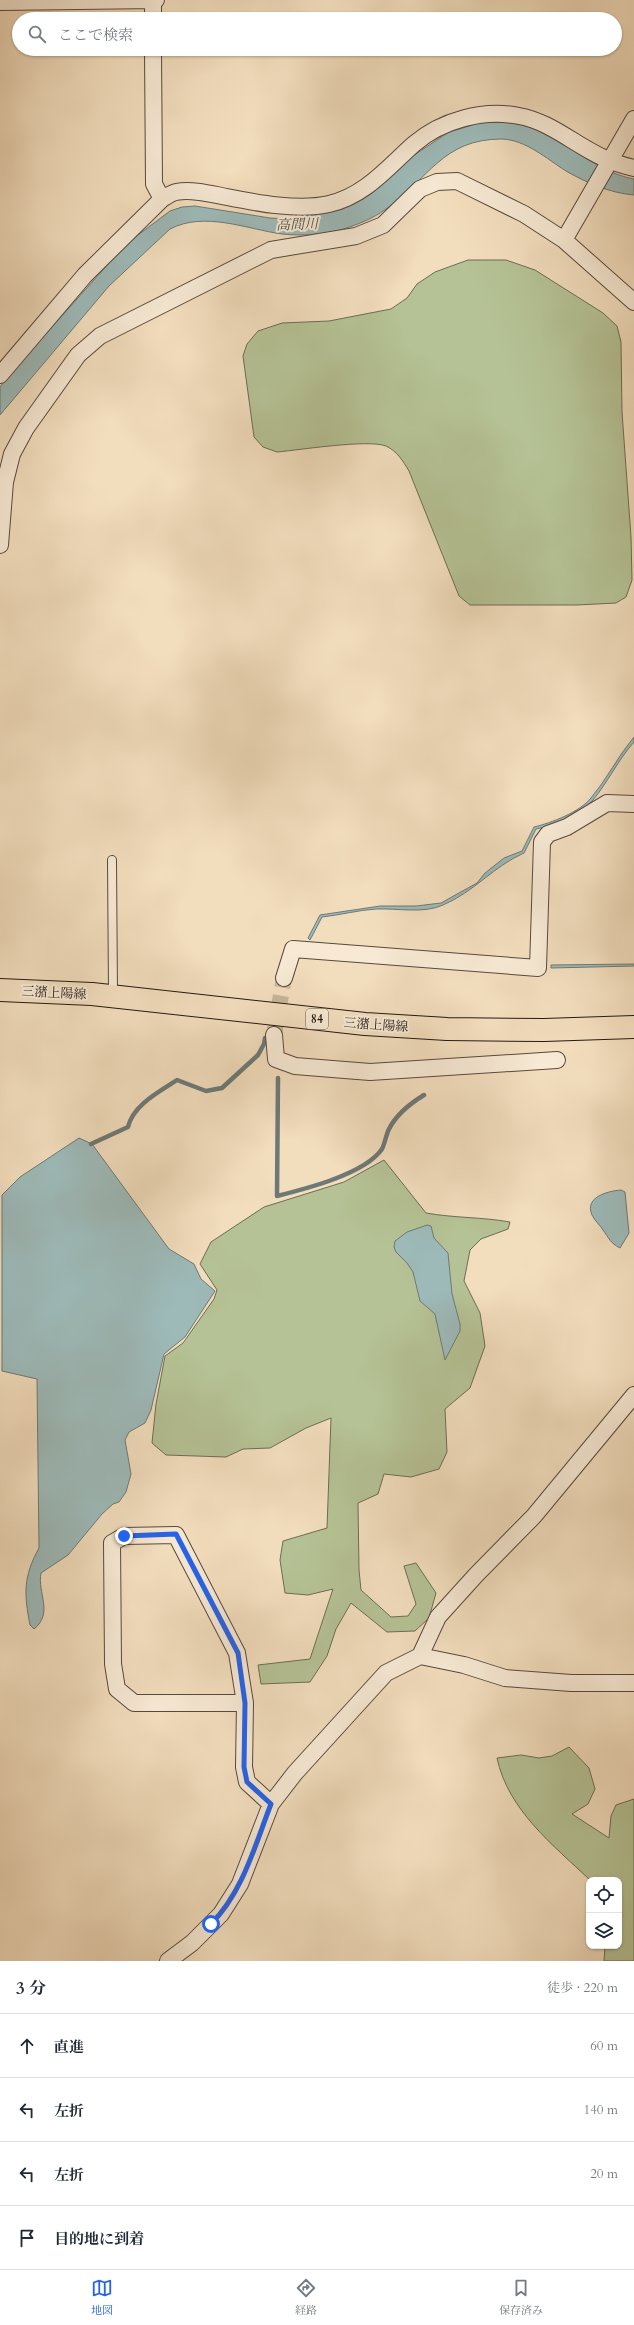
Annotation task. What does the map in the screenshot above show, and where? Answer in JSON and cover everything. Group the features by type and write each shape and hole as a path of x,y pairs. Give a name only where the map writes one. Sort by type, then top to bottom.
{"main road":[{"name":"三潴上陽線","path":"0,990 113,996 365,1024 448,1029 544,1030 634,1027"}],"street":[{"path":"0,2 154,0 153,12"},
{"path":"153,56 154,184 162,199"},
{"path":"0,375 6,360 85,275 162,199 176,192 203,193 274,204 311,206 329,204 369,186 416,142 436,128 458,120 487,114 519,116 551,128 608,164 634,168"},
{"path":"564,240 634,119"},
{"path":"0,545 5,482 12,454 26,428 78,355 100,336 271,250 356,236 383,225 420,189 437,182 457,181 524,214 564,240 634,302"},
{"path":"284,978 292,949 485,966 538,968 542,842 548,834 567,827 607,803 634,804"},
{"path":"274,1035 276,1059 295,1066 370,1072 557,1060"},
{"path":"420,1656 438,1617 476,1575 534,1516 634,1395"},
{"path":"245,1703 134,1703 116,1688 113,1664 112,1543 124,1536 176,1534 238,1653 245,1703 244,1767 247,1782 271,1804"},
{"path":"168,1961 192,1943 221,1914 240,1884 271,1804 295,1773 386,1673 420,1656 464,1665 505,1678 571,1683 634,1683"}],"lane":[{"path":"112,860 113,996"}],"green space":[{"path":"468,260 506,260 535,270 603,313 617,326 621,342 622,412 631,537 632,580 626,597 616,603 577,605 470,605 459,596 409,471 397,453 386,446 377,444 350,444 277,452 263,447 254,437 243,356 247,344 258,331 282,323 329,321 391,309 407,298 417,284 435,272"},
{"path":"384,1160 426,1213 510,1222 508,1229 481,1239 470,1250 464,1281 480,1313 485,1346 470,1388 445,1409 447,1452 439,1469 411,1477 384,1474 378,1494 358,1503 359,1570 361,1590 391,1617 408,1616 416,1604 404,1566 416,1563 436,1593 429,1618 415,1631 387,1632 351,1603 336,1629 327,1656 310,1682 261,1684 258,1665 310,1659 333,1589 308,1595 285,1593 280,1560 283,1541 327,1528 331,1418 306,1428 270,1448 243,1449 226,1457 166,1455 152,1443 156,1404 165,1356 183,1343 214,1299 217,1290 200,1264 211,1242 264,1207 344,1182"},
{"path":"569,1747 589,1768 595,1789 588,1804 572,1814 609,1838 611,1816 616,1805 634,1799 634,1961 604,1961 605,1949 622,1949 622,1877 587,1877 547,1840 511,1794 503,1777 497,1758 521,1755 539,1758 552,1756"}],"water":[{"name":"高間川","path":"483,122 514,123 530,127 545,134 603,168 618,175 634,179 634,195 607,190 582,180 528,146 511,140 502,139 482,141 465,146 450,153 386,209 364,221 333,232 297,235 268,232 240,225 211,221 197,221 183,224 170,229 109,286 0,415 0,387 10,374 126,244 170,211 182,207 195,206 270,218 293,219 329,211 449,132"},
{"path":"634,737 634,742 588,805 567,818 551,825 536,829 524,853 513,858 454,900 436,908 419,910 363,910 322,917 310,940 308,938 320,915 380,906 416,906 441,903 477,883 485,873 504,858 522,851 534,827 549,823 565,816 586,803 597,791"},
{"path":"634,964 634,966 551,968 551,965"},
{"path":"79,1138 92,1144 169,1249 194,1264 201,1279 215,1291 185,1337 164,1354 151,1410 145,1423 129,1432 125,1440 131,1474 126,1492 119,1502 113,1504 102,1514 68,1555 41,1573 40,1580 44,1610 40,1623 34,1629 30,1625 26,1586 30,1568 39,1548 37,1379 2,1371 2,1195 20,1177"},
{"path":"621,1190 625,1192 629,1233 620,1248 610,1240 593,1217 590,1209 594,1199 610,1192"},
{"path":"427,1225 431,1226 434,1238 448,1253 452,1294 460,1324 460,1331 445,1360 435,1314 420,1301 413,1272 407,1263 396,1252 394,1247 395,1241 407,1232"}],"waterway":[{"path":"91,1144 128,1127 135,1112 141,1106 155,1094 177,1080 206,1091 222,1088 258,1055 264,1044 265,1038"},
{"path":"278,1078 277,1196 334,1179 349,1173 374,1158 382,1149 392,1124 400,1114 424,1095"}],"tunnel":[{"path":"274,1035 284,978"}],"route":[{"path":"124,1536 176,1534 238,1653 245,1703 244,1767 247,1782 271,1804 240,1884 221,1914 211,1924"}]}
